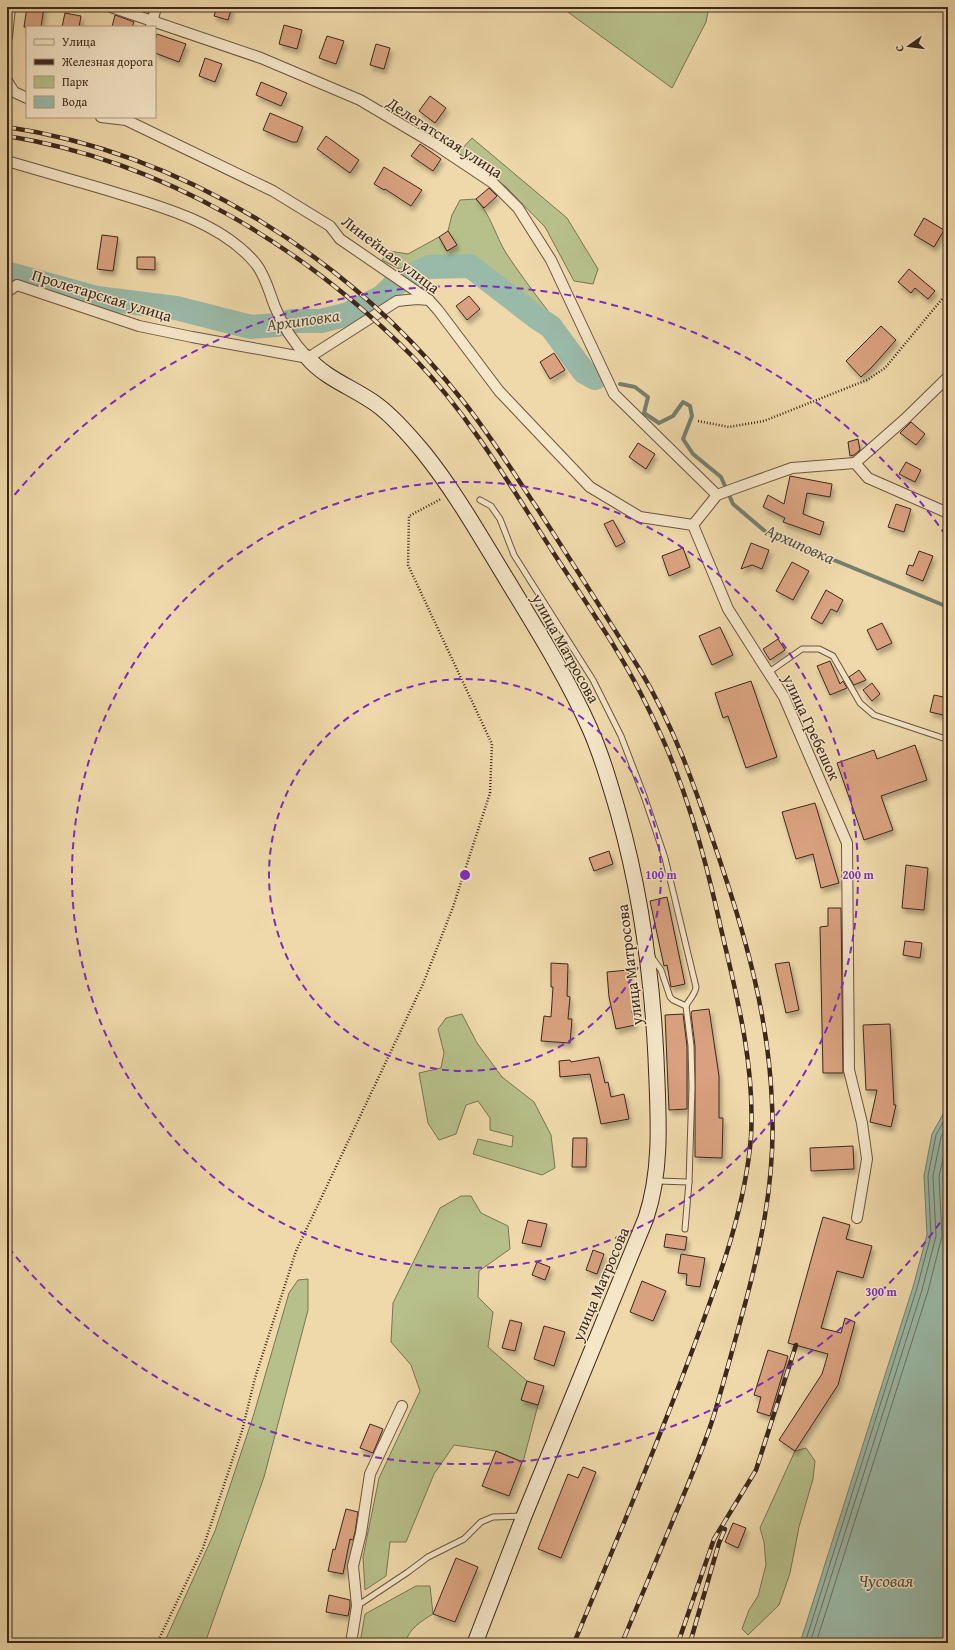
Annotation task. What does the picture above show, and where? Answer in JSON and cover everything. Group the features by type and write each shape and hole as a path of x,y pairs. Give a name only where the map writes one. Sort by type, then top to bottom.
{"street":[{"path":"7,37 10,7"},
{"name":"Делегатская улица","path":"111,7 152,24 261,58 360,100 436,145 493,184 518,208 551,260 614,394 717,495"},
{"path":"152,24 156,7"},
{"path":"7,81 14,92 26,98"},
{"name":"Линейная улица","path":"114,118 127,119 274,191 330,226 340,239 429,300 499,391 590,487 640,517 693,525"},
{"path":"7,161 176,212 229,239 240,247 256,264 267,283 277,312 290,338 308,358 397,301 417,299 429,300"},
{"name":"Пролетарская улица","path":"7,292 17,285 139,326 308,358"},
{"name":"улица Матросова","path":"308,358 324,373 359,393 385,411 423,453 470,517 542,638 591,731 611,787 631,857 639,895 647,952 654,1024 658,1110 656,1180 652,1199 646,1218 524,1516 475,1643"},
{"path":"693,525 717,495 792,468 855,463 905,419 948,377"},
{"path":"855,463 868,478 948,513"},
{"name":"улица Гребешок","path":"693,525 728,609 784,696 847,843 849,1070 862,1123 867,1159 857,1218"},
{"path":"351,1643 357,1606 353,1566 361,1533 370,1474 402,1406"}],"lane":[{"path":"480,500 491,506 500,519 506,538 514,555 593,680 621,736 655,827 674,894 696,987 695,992 688,1000 686,1006 691,1054 689,1182 685,1229"},
{"path":"769,672 802,650 818,649 833,656 860,703 874,715 946,739"},
{"path":"647,952 661,970 670,997 686,1006"},
{"path":"656,1180 689,1182"},
{"path":"357,1606 428,1557 464,1539 481,1522 493,1517 524,1516"}],"path":[{"path":"698,421 729,427 764,422 866,380 885,368 942,299 948,298"},
{"path":"157,1643 203,1548 242,1431 255,1378 296,1251 422,984 453,907 490,793 492,744 408,565 409,516 453,493"}],"green space":[{"path":"561,7 709,7 706,22 672,88"},
{"path":"472,138 567,218 598,269 593,284 574,281 545,227 505,186 458,153"},
{"path":"476,199 489,218 506,253 544,306 586,359 573,366 535,324 483,282 465,270 427,271 408,264 399,269 382,260 389,251 408,254 439,237 447,251 456,245 448,231 452,215 460,200"},
{"path":"462,1014 477,1043 502,1077 534,1102 551,1135 555,1168 542,1175 473,1154 478,1139 512,1147 513,1136 490,1130 490,1118 478,1101 466,1105 456,1134 439,1140 428,1123 419,1073 441,1068 444,1053 438,1029 446,1018"},
{"path":"461,1196 471,1196 481,1213 508,1226 510,1249 479,1271 478,1297 493,1312 488,1347 527,1381 521,1400 538,1405 523,1462 496,1451 454,1445 434,1474 406,1542 390,1542 386,1576 365,1590 363,1557 379,1478 420,1391 411,1365 391,1342 393,1303 440,1208"},
{"path":"308,1279 308,1310 264,1477 205,1643 164,1643 215,1531 253,1417 289,1293 298,1280"},
{"path":"806,1448 815,1461 813,1479 799,1527 790,1573 779,1605 748,1635 742,1629 749,1610 758,1596 766,1565 764,1542 760,1528 795,1451"},
{"path":"416,1586 430,1586 433,1614 412,1630 405,1643 360,1643 365,1614"}],"water":[{"name":"Чусовая","path":"948,1105 948,1643 800,1643 913,1287 927,1235 924,1176 932,1134"}],"building":[{"path":"27,7 44,7 41,26 24,27"},
{"path":"217,7 232,7 228,20 214,16"},
{"path":"65,13 81,16 79,26 62,26"},
{"path":"115,15 134,22 132,26 112,26"},
{"path":"284,25 302,30 297,49 279,44"},
{"path":"157,34 186,44 179,62 156,53"},
{"path":"327,36 344,41 336,64 319,58"},
{"path":"376,44 390,48 384,69 370,65"},
{"path":"205,58 222,64 215,82 199,76"},
{"path":"261,82 287,93 281,106 256,95"},
{"path":"430,96 446,108 435,123 419,111"},
{"path":"270,113 303,127 297,142 292,142 263,130"},
{"path":"326,136 359,160 350,173 317,149"},
{"path":"420,144 441,159 433,171 411,156"},
{"path":"384,167 422,190 411,206 385,189 384,190 374,184"},
{"path":"489,188 497,196 484,208 476,199"},
{"path":"924,218 944,230 934,247 914,235"},
{"path":"448,231 457,245 447,251 439,237"},
{"path":"102,235 118,237 113,271 97,269"},
{"path":"137,257 155,257 155,270 137,269"},
{"path":"909,269 935,291 928,299 915,288 911,293 898,282"},
{"path":"469,296 480,309 467,320 456,306"},
{"path":"881,326 896,340 861,377 846,361"},
{"path":"554,353 565,370 550,379 540,362"},
{"path":"911,422 925,434 916,445 900,433"},
{"path":"858,439 860,450 854,455 850,456 848,442"},
{"path":"638,443 655,454 646,469 629,457"},
{"path":"906,462 921,470 915,482 899,474"},
{"path":"790,476 832,484 830,497 807,493 803,514 824,522 820,535 783,522 785,518 763,507 768,495 784,504"},
{"path":"896,504 911,509 904,532 888,527"},
{"path":"613,520 625,542 616,547 604,524"},
{"path":"751,543 769,550 762,569 752,565 741,569"},
{"path":"683,548 690,567 669,576 662,556"},
{"path":"919,551 933,556 923,581 906,574 909,565 913,566"},
{"path":"792,562 809,571 793,600 776,591"},
{"path":"826,590 843,600 837,612 831,609 822,624 811,618"},
{"path":"882,623 892,643 877,650 867,630"},
{"path":"720,627 733,655 712,665 699,636"},
{"path":"778,639 785,650 770,660 763,649"},
{"path":"830,661 840,684 843,681 847,688 830,695 817,666"},
{"path":"859,670 866,680 854,685 849,677"},
{"path":"751,681 777,757 746,768 728,716 723,718 715,693"},
{"path":"872,683 880,694 872,701 863,690"},
{"path":"934,695 948,698 948,716 930,712"},
{"path":"915,745 927,780 881,796 893,830 864,840 837,763 874,750 877,759"},
{"path":"815,803 839,883 821,888 813,854 796,859 782,812"},
{"path":"609,851 613,864 594,871 589,858"},
{"path":"906,865 928,868 924,910 902,908"},
{"path":"667,897 685,984 671,987 667,965 664,966 650,901"},
{"path":"828,908 841,908 843,1073 823,1073 820,927 828,926"},
{"path":"905,941 922,943 920,958 903,955"},
{"path":"789,962 799,1010 786,1013 775,964"},
{"path":"551,963 568,964 567,996 570,997 568,1019 572,1019 570,1043 541,1041 544,1016 551,1017 553,987 551,987"},
{"path":"628,970 631,993 635,992 638,1009 632,1011 635,1025 616,1029 609,997 607,972"},
{"path":"709,1009 719,1076 719,1118 723,1118 722,1158 695,1157 695,1046 691,1014 692,1011"},
{"path":"683,1014 687,1046 687,1109 669,1110 665,1015"},
{"path":"890,1024 894,1105 896,1105 891,1127 870,1122 877,1090 866,1090 863,1025"},
{"path":"599,1057 605,1083 608,1082 611,1097 624,1094 629,1119 601,1124 590,1074 560,1077 559,1061 570,1060 571,1062"},
{"path":"573,1138 587,1138 586,1167 572,1167"},
{"path":"853,1146 854,1169 811,1171 810,1148"},
{"path":"823,1217 850,1225 846,1239 872,1246 863,1278 837,1271 821,1328 841,1333 845,1318 855,1322 838,1385 795,1451 779,1440 822,1374 828,1354 788,1343"},
{"path":"528,1220 547,1224 541,1247 522,1243"},
{"path":"666,1234 687,1237 685,1250 664,1247"},
{"path":"593,1250 604,1254 597,1274 586,1270"},
{"path":"681,1254 705,1258 700,1287 686,1285 687,1274 678,1273"},
{"path":"537,1262 550,1267 545,1280 532,1275"},
{"path":"642,1281 666,1291 653,1321 630,1312"},
{"path":"510,1320 522,1323 515,1351 502,1348"},
{"path":"544,1326 565,1332 554,1366 534,1359"},
{"path":"768,1350 788,1356 770,1416 757,1412 761,1397 754,1395"},
{"path":"527,1381 544,1386 538,1405 521,1400"},
{"path":"370,1424 383,1429 373,1453 360,1448"},
{"path":"496,1451 522,1462 509,1496 482,1486"},
{"path":"583,1467 596,1472 561,1558 538,1549 568,1474 578,1478"},
{"path":"346,1509 358,1512 355,1532 353,1540 350,1539 343,1574 328,1571 333,1549 335,1550"},
{"path":"733,1523 746,1528 738,1548 725,1542"},
{"path":"456,1558 478,1567 455,1622 433,1614"},
{"path":"329,1595 350,1600 348,1616 326,1612"}],"waterway":[{"name":"Архиповка","path":"7,275 10,274 97,298 176,308 251,327 277,325 292,321 321,321 348,314 382,297 394,285 428,267 470,266 551,327 584,372 595,378"},
{"name":"Архиповка","path":"620,384 635,387 648,397 644,413 659,423 673,416 683,402 690,406 692,416 683,439 693,454 721,477 733,504 766,532 948,607"}],"railway":[{"path":"7,127 73,141 138,161 200,188 260,221 317,259 370,302 419,350 463,401 492,440 640,670 665,717 686,765 740,922 761,1012 770,1073 772,1104 773,1133 769,1189 754,1271 714,1415 695,1468 622,1643"},
{"path":"7,136 65,148 121,165 175,188 228,214 278,245 326,280 371,317 414,358 434,380 487,450 590,608 627,668 662,737 673,764 693,819 701,847 734,983 744,1034 748,1060 752,1111 748,1164 737,1217 713,1295 636,1495 574,1643"},
{"path":"678,1643 714,1539 756,1470 796,1345"},
{"path":"690,1643 719,1543 725,1529"}]}
